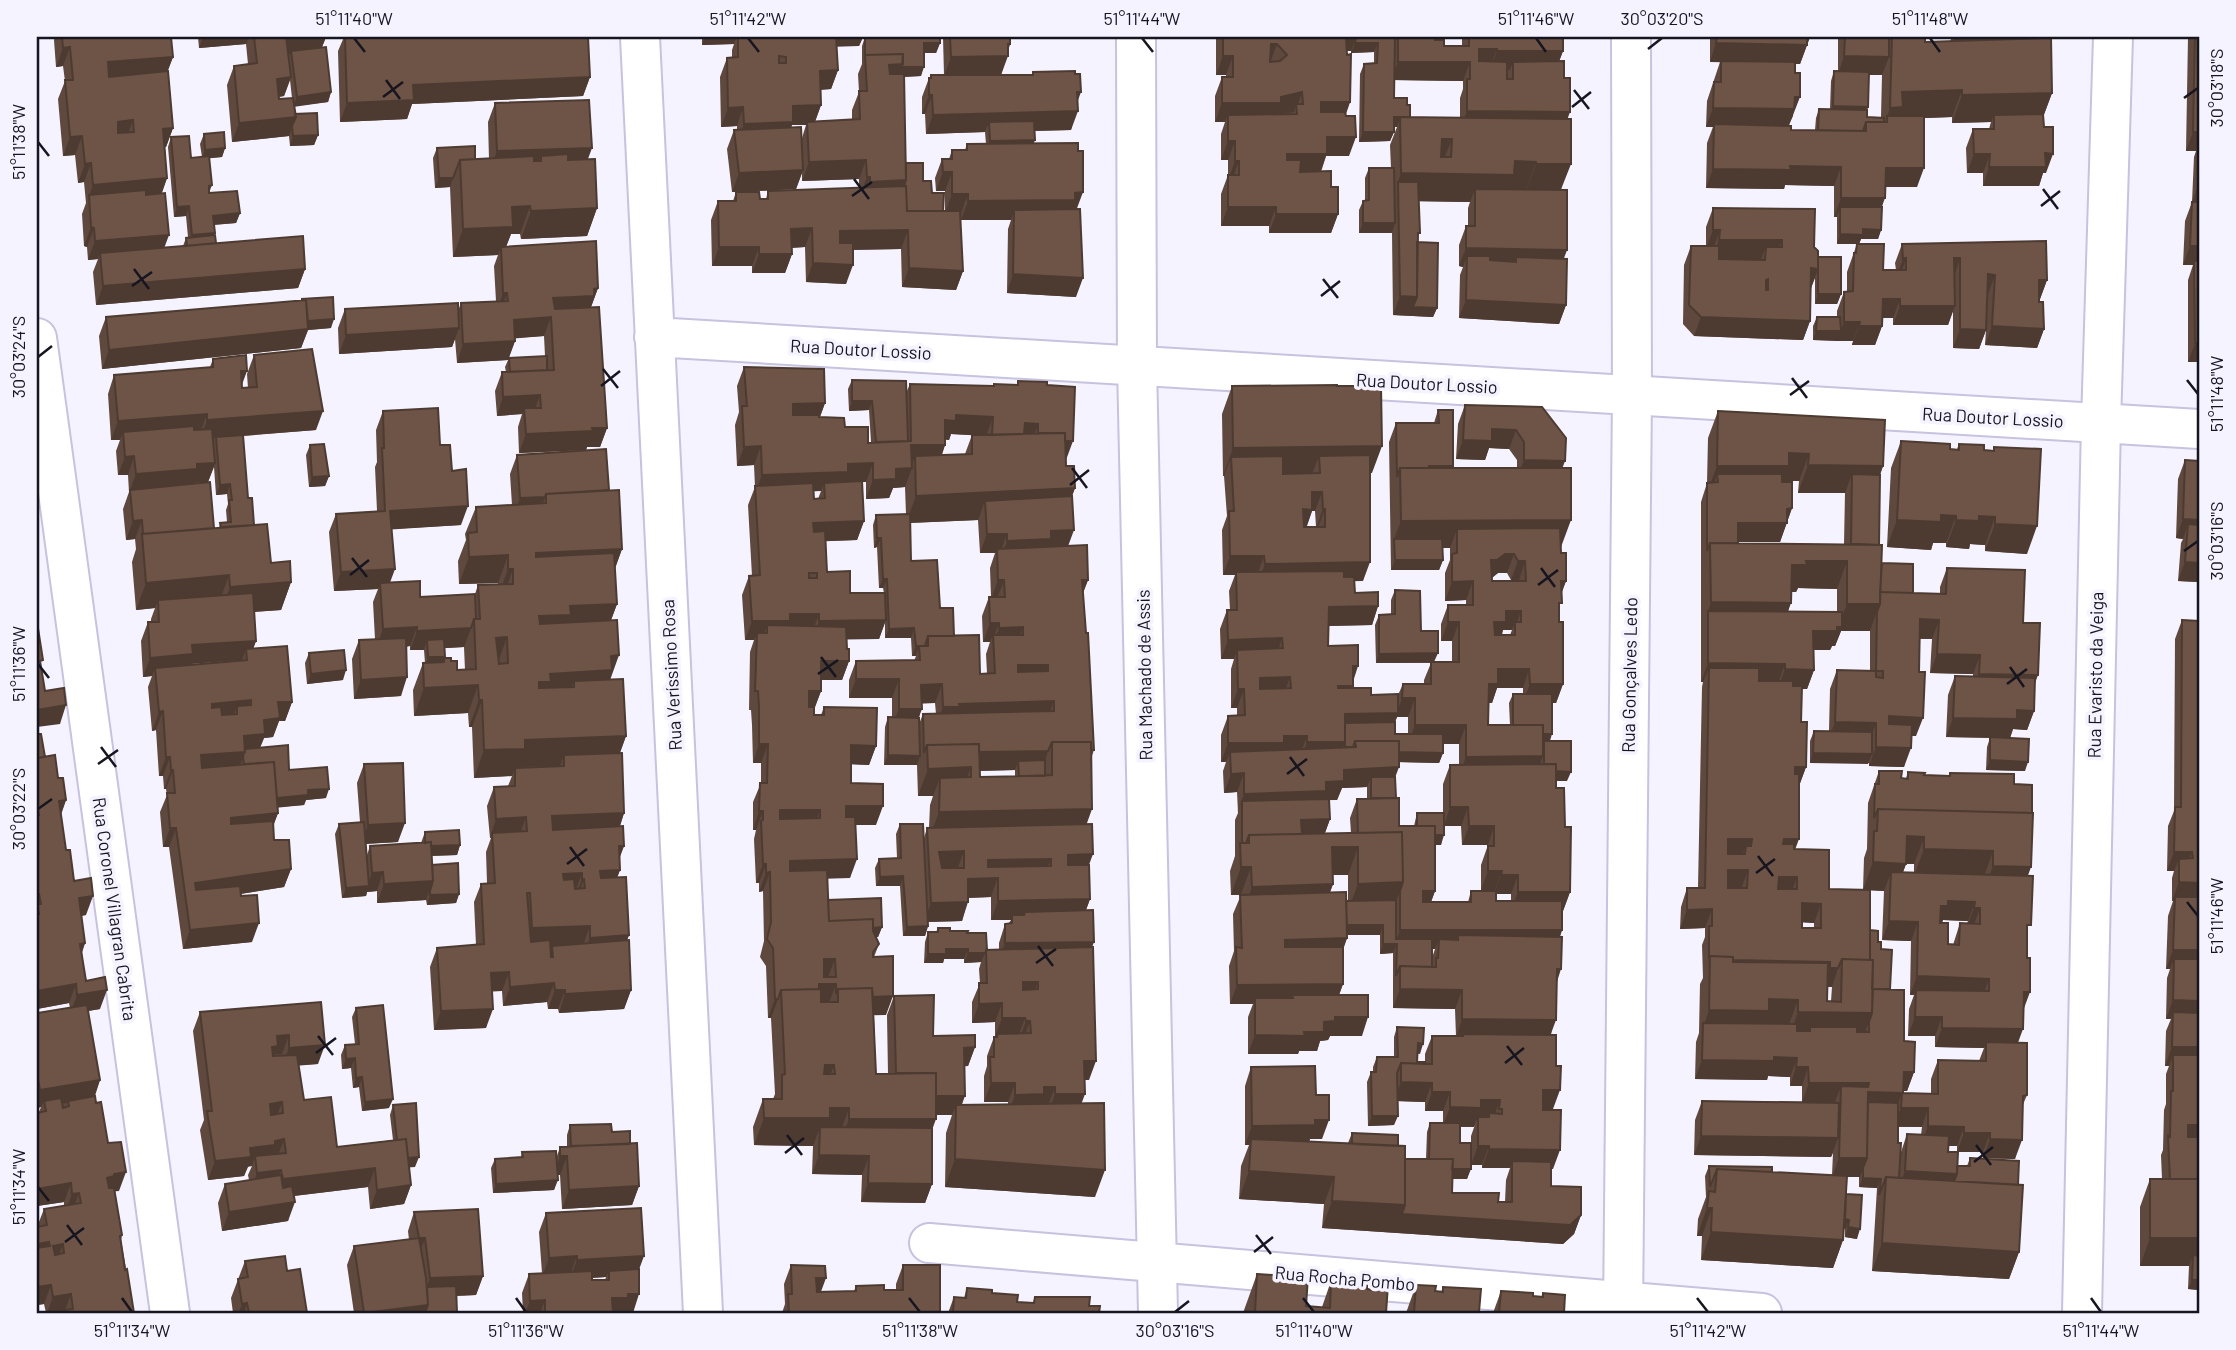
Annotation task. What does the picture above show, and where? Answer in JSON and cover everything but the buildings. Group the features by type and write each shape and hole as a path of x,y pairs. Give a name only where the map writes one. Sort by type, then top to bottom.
{"street":[{"name":"Rua Veríssimo Rosa","path":"640,37 703,1313"},
{"name":"Rua Machado de Assis","path":"1136,37 1137,365 1158,1313"},
{"name":"Rua Gonçalves Ledo","path":"1623,1307 1632,395 1631,37"},
{"name":"Rua Evaristo da Veiga","path":"2082,1313 2101,423 2113,37"},
{"name":"Rua Doutor Lossio","path":"654,337 2199,429"},
{"name":"Rua Coronel Villagran Cabrita","path":"37,338 170,1313"},
{"name":"Rua Rocha Pombo","path":"929,1244 1623,1307 1762,1313"}]}
